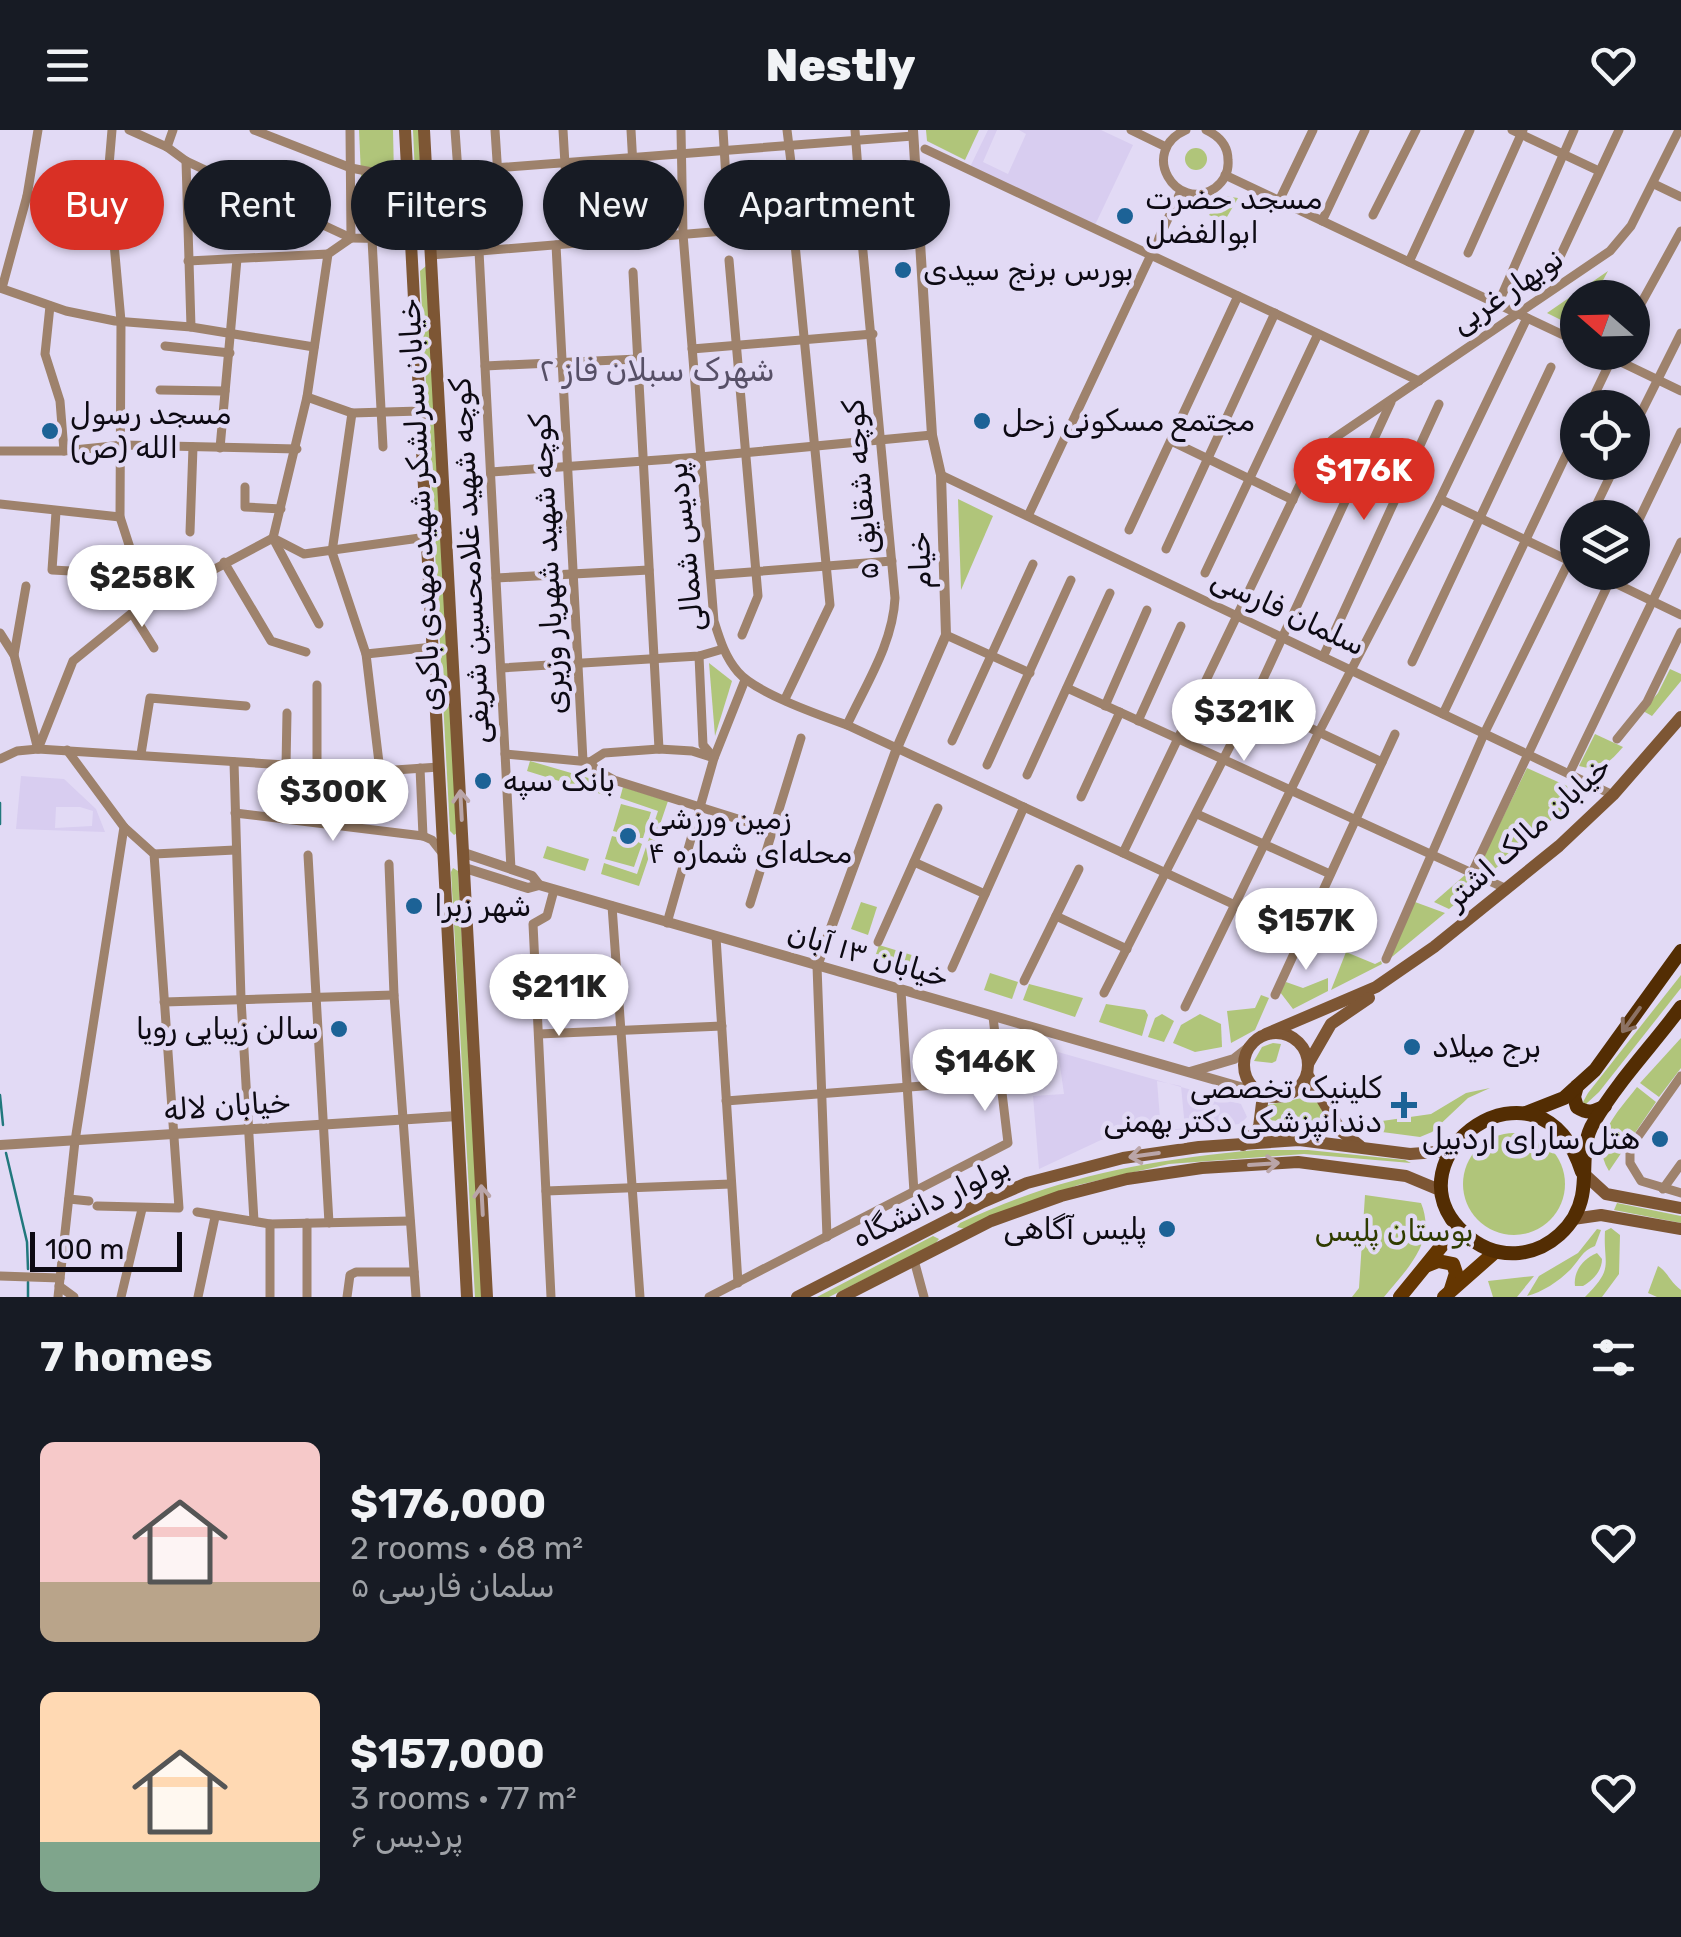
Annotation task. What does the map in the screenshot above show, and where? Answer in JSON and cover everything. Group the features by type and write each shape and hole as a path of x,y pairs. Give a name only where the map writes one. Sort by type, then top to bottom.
{"highway":[{"path":"1526,1114 1564,1098 1594,1070 1681,951"},
{"path":"1582,1172 1576,1151 1546,1121 1526,1114 1503,1113 1481,1120 1463,1133 1450,1151 1442,1191 1457,1227 1474,1242 1495,1252 1518,1254 1540,1248 1559,1236 1573,1219 1582,1196 1582,1172 1591,1125 1681,1007"},
{"path":"1577,1086 1577,1107 1595,1112 1605,1106"}],"main road":[{"name":"خیابان سرلشکر شهید مهدی باکری","path":"405,130 407,160"},
{"name":"خیابان سرلشکر شهید مهدی باکری","path":"424,130 487,1297"},
{"name":"خیابان سرلشکر شهید مهدی باکری","path":"412,250 467,1297"},
{"path":"425,250 431,255"},
{"name":"خیابان مالک اشتر","path":"1266,1034 1397,974 1559,846 1681,717"},
{"path":"444,854 465,861"},
{"name":"خیابان مالک اشتر","path":"1308,1069 1330,1024 1386,988 1397,974"},
{"path":"1243,1145 1259,1127 1258,1093 1244,1068 1248,1048 1266,1034 1276,1033 1294,1038 1306,1054 1308,1069 1342,1131 1362,1148"},
{"path":"1258,1093 1288,1096 1303,1083 1308,1069"},
{"name":"بولوار دانشگاه","path":"797,1297 1026,1183 1073,1169 1180,1150 1298,1140 1410,1154 1450,1151"},
{"path":"1406,1176 1415,1166 1410,1154"},
{"name":"بولوار دانشگاه","path":"850,1295 991,1222 1127,1179 1202,1168 1298,1162 1406,1176 1442,1191"},
{"path":"1582,1172 1606,1194 1681,1208"},
{"path":"1601,1215 1598,1203 1606,1194"},
{"path":"1573,1219 1601,1215 1681,1230"},
{"path":"936,1225 946,1244"},
{"path":"1400,1297 1457,1227"},
{"path":"1447,1293 1495,1252"},
{"path":"1425,1266 1438,1261 1453,1264 1456,1274 1447,1293"}],"street":[{"path":"38,130 27,196 1,288 50,306 121,321 191,327 314,348"},
{"path":"112,130 108,177 121,321 120,517 130,551 128,574"},
{"path":"129,130 185,160"},
{"path":"167,148 174,130"},
{"path":"254,130 351,168 350,130"},
{"path":"455,130 457,160"},
{"path":"495,130 497,160"},
{"path":"564,130 566,160"},
{"path":"630,130 632,158"},
{"name":"پردیس شمالی","path":"681,130 682,160"},
{"path":"723,130 725,160"},
{"path":"787,130 790,160"},
{"path":"1131,130 1166,147"},
{"path":"1186,130 1166,147 1163,156 1167,176 1182,191 1202,194 1226,176 1225,146 1209,130"},
{"path":"1280,201 1313,130"},
{"path":"1322,221 1364,130"},
{"path":"1374,215 1416,130"},
{"path":"1408,262 1470,130"},
{"path":"1498,304 1574,130"},
{"path":"1557,262 1619,130"},
{"name":"نوبهار غربی","path":"1320,451 1393,398 1522,316 1610,251 1631,226 1679,130"},
{"path":"1468,253 1518,131 1599,171"},
{"path":"606,160 913,133"},
{"name":"خیام","path":"913,133 915,160"},
{"path":"856,135 858,160"},
{"path":"924,149 1419,381"},
{"path":"1226,176 1560,334"},
{"path":"1654,184 1681,197"},
{"path":"1028,516 1182,191"},
{"path":"1650,287 1681,230"},
{"path":"188,261 328,254 351,239"},
{"path":"431,255 543,245"},
{"path":"188,250 191,327"},
{"path":"373,250 383,447"},
{"name":"کوچه شهید شهریار وزیری","path":"556,250 578,664 587,762"},
{"name":"پردیس شمالی","path":"683,250 714,621 723,649 745,680 1236,905"},
{"path":"784,699 830,604 796,250"},
{"name":"کوچه شقایق ۵","path":"847,724 894,619 863,250"},
{"name":"خیام","path":"817,966 897,748 946,635 941,475 932,435 922,250"},
{"name":"کوچه شهید غلامحسین شریفی","path":"480,251 511,869"},
{"path":"319,624 273,538 297,450 328,254"},
{"path":"220,448 236,259"},
{"path":"729,260 758,596 742,635"},
{"path":"633,272 659,750"},
{"path":"1129,530 1238,296"},
{"path":"50,306 44,354 60,400 64,451"},
{"path":"1166,549 1274,313"},
{"path":"1185,1007 1319,732 1440,499 1522,316"},
{"path":"1650,396 1681,333"},
{"path":"692,349 872,334"},
{"path":"1205,573 1318,334"},
{"path":"165,346 230,354"},
{"path":"485,366 638,359"},
{"path":"1412,662 1550,367"},
{"path":"1640,370 1681,390"},
{"path":"160,390 225,391"},
{"path":"307,397 352,414 420,412"},
{"path":"1104,993 1284,638 1393,398"},
{"path":"1323,657 1439,404"},
{"path":"352,414 332,552 366,654 380,771"},
{"path":"1648,500 1681,432"},
{"path":"491,472 932,435"},
{"path":"1171,441 1292,500"},
{"path":"0,451 64,451 122,445 297,450"},
{"path":"190,532 193,447"},
{"path":"1124,853 1292,500 1320,451 1404,484"},
{"path":"1443,714 1560,467"},
{"name":"سلمان فارسی","path":"941,475 1612,794"},
{"path":"245,487 245,507 281,509"},
{"path":"1440,499 1560,557"},
{"path":"0,504 120,517"},
{"path":"56,512 52,570 128,574 183,583"},
{"path":"273,538 304,554 427,537"},
{"path":"38,749 73,661 132,613 273,538"},
{"path":"1569,774 1681,542"},
{"path":"711,575 892,561"},
{"path":"224,562 270,641 306,652"},
{"path":"952,741 1033,564"},
{"path":"496,578 649,570"},
{"path":"988,765 1071,580"},
{"path":"14,655 26,586"},
{"path":"1386,959 1484,734 1560,588"},
{"path":"1472,873 1606,590"},
{"path":"1633,590 1681,616"},
{"path":"1027,775 1110,593"},
{"path":"1105,706 1147,610"},
{"path":"132,613 154,648"},
{"path":"1138,721 1180,626"},
{"path":"1617,739 1647,702 1681,632"},
{"path":"0,633 14,655 38,749"},
{"path":"946,635 1030,673"},
{"path":"366,654 433,647"},
{"path":"501,668 699,656 723,649"},
{"path":"699,656 703,745 714,758"},
{"path":"667,923 714,758 745,680"},
{"path":"317,685 317,768"},
{"path":"1067,688 1507,888"},
{"path":"140,754 150,698 246,706"},
{"path":"1253,701 1382,762"},
{"path":"1081,797 1120,712"},
{"path":"286,766 287,713"},
{"path":"1275,995 1395,734"},
{"path":"750,904 800,738"},
{"path":"0,759 17,751 38,749 380,771 440,767"},
{"path":"68,750 124,828 154,854 235,850"},
{"path":"505,754 587,762 604,753 692,750 714,758"},
{"path":"234,762 241,1000 254,1222"},
{"path":"587,762 614,780 773,830"},
{"path":"420,768 422,836"},
{"path":"952,968 1024,806"},
{"path":"878,942 938,808"},
{"path":"235,813 422,836 432,840 444,854"},
{"path":"1198,814 1330,874"},
{"path":"59,1287 75,1141 124,828"},
{"path":"69,1200 142,1209 179,1208 154,854"},
{"path":"308,855 330,1223"},
{"name":"خیابان ۱۳ آبان","path":"465,861 511,869 532,876 540,886"},
{"name":"خیابان ۱۳ آبان","path":"465,861 528,888 540,886 612,906 1258,1093"},
{"path":"914,862 984,894"},
{"path":"389,864 394,995 416,1297"},
{"path":"1024,980 1079,868"},
{"path":"551,1297 533,924 547,916 554,890"},
{"path":"612,906 640,1297"},
{"path":"1056,916 1126,949"},
{"path":"716,937 738,1282"},
{"path":"817,966 828,1237"},
{"path":"901,991 914,1192"},
{"path":"164,1002 394,995"},
{"path":"710,1297 1008,1143 993,1018"},
{"path":"539,1034 722,1026"},
{"path":"1183,1073 1234,1060 1248,1048"},
{"path":"1681,1076 1630,1148 1630,1164 1641,1181 1681,1193"},
{"path":"726,1101 1001,1080"},
{"name":"خیابان لاله","path":"0,1146 458,1116"},
{"path":"1663,1189 1681,1164"},
{"path":"546,1192 732,1184"},
{"path":"121,1297 142,1209"},
{"path":"197,1212 270,1224 410,1221"},
{"path":"198,1297 215,1216"},
{"path":"270,1224 270,1297"},
{"path":"307,1224 307,1297"},
{"path":"914,1260 924,1297"},
{"path":"347,1297 350,1275 356,1272 414,1272"},
{"path":"0,1276 59,1287 74,1297"}],"shaded area":[{"path":"988,130 997,130 983,162 1008,174 1026,134 1019,130 1101,130 1133,145 1095,225 970,167"},
{"path":"21,776 64,779 96,809 105,832 16,829","holes":["56,807 93,811 92,826 55,828"]},
{"path":"1058,1052 1168,1083 1157,1081 1161,1131 1185,1128 1181,1087 1241,1104 1247,1117 1240,1124 1154,1132 1144,1129 1145,1133 1101,1140 1039,1169 1033,1096 1064,1094"}],"green space":[{"path":"359,130 393,130 394,160 360,160"},
{"path":"413,130 419,130 420,160 414,160"},
{"path":"926,130 979,130 965,160 927,141"},
{"path":"1196,148 1204,151 1204,167 1196,170 1188,167 1185,159 1188,151"},
{"path":"1224,196 1238,198 1224,222 1209,215"},
{"path":"426,266 457,833 454,835 450,831 420,271"},
{"path":"1560,304 1560,320 1547,313"},
{"path":"958,499 993,516 961,590"},
{"path":"709,663 732,681 715,736"},
{"path":"1670,669 1681,674 1681,681 1652,716 1643,711"},
{"path":"1595,734 1623,747 1604,765 1579,766"},
{"path":"530,761 609,784 604,795 527,771"},
{"path":"1527,768 1567,786 1571,803 1489,874 1478,868"},
{"path":"623,787 668,801 639,886 601,874 604,863 637,874 658,811 620,798"},
{"name":"زمین ورزشی محله‌ای شماره ۴","path":"621,804 651,812 643,838 639,838 642,844 634,867 605,859 612,836 616,837 617,832 613,831"},
{"path":"547,846 589,859 585,871 543,858"},
{"path":"453,868 458,871 482,1297 475,1297"},
{"path":"1465,875 1482,882 1449,909 1434,902"},
{"path":"861,902 877,907 868,935 851,929"},
{"path":"1415,902 1445,913 1387,961"},
{"path":"879,945 915,956 911,968 875,957"},
{"path":"1346,952 1382,964 1331,990"},
{"path":"990,973 1018,982 1012,999 984,990"},
{"path":"1681,975 1681,988 1599,1092 1586,1104 1583,1102 1588,1093"},
{"path":"1328,978 1328,991 1293,1009 1280,992 1286,982 1303,988"},
{"path":"1029,984 1083,998 1075,1017 1023,1000"},
{"path":"1261,995 1269,998 1255,1030 1231,1043 1227,1011 1255,1008"},
{"path":"1106,1004 1145,1010 1148,1015 1142,1036 1099,1022"},
{"path":"1162,1014 1174,1021 1164,1042 1148,1037 1155,1018"},
{"path":"1200,1014 1221,1024 1222,1047 1195,1052 1173,1043 1181,1025"},
{"path":"1681,1038 1681,1068 1659,1097 1640,1083"},
{"path":"1281,1044 1276,1061 1254,1061 1262,1047"},
{"path":"1637,1087 1656,1102 1609,1171 1602,1148 1604,1137"},
{"path":"1490,1088 1468,1098 1432,1132 1420,1137 1367,1130 1361,1124 1431,1114 1466,1093"},
{"path":"1315,1091 1327,1125 1268,1120 1268,1105"},
{"path":"1514,1133 1533,1137 1550,1148 1561,1165 1565,1184 1561,1203 1550,1220 1533,1231 1514,1235 1495,1231 1478,1220 1467,1203 1463,1184 1467,1165 1478,1148 1495,1137"},
{"path":"1256,1150 1308,1150 1411,1163 1304,1154 1169,1164 1078,1185 965,1229 957,1227 997,1207 1069,1182 1141,1165"},
{"name":"بوستان پلیس","path":"1365,1195 1421,1203 1425,1217 1417,1254 1384,1297 1352,1297 1359,1288"},
{"path":"1617,1203 1681,1216 1681,1223 1614,1210"},
{"path":"1611,1228 1620,1235 1619,1274 1602,1297 1585,1297 1604,1272 1605,1231"},
{"path":"1597,1229 1601,1230 1595,1246 1571,1269 1550,1286 1527,1296 1539,1276 1578,1253"},
{"path":"933,1236 939,1239 935,1244 829,1297 817,1297"},
{"path":"1597,1253 1602,1259 1599,1271 1583,1286 1575,1286 1580,1266"},
{"path":"1658,1266 1681,1290 1681,1297 1648,1293"},
{"path":"1534,1276 1517,1297 1493,1297 1488,1281"}],"waterway":[{"path":"0,803 0,824"},
{"path":"0,1095 3,1125"},
{"path":"6,1153 27,1242 28,1269"},
{"path":"28,1282 28,1297"}],"place":[{"name":"مسجد حضرت ابوالفضل","path":"1125,216"},
{"name":"بورس برنج سیدی","path":"903,270"},
{"name":"مجتمع مسکونی زحل","path":"982,421"},
{"name":"مسجد رسول الله (ص)","path":"50,431"},
{"name":"بانک سپه","path":"483,781"},
{"name":"زمین ورزشی محله‌ای شماره ۴","path":"628,836"},
{"name":"شهر زبرا","path":"414,906"},
{"name":"سالن زیبایی رویا","path":"339,1029"},
{"name":"برج میلاد","path":"1412,1047"},
{"name":"کلینیک تخصصی دندانپزشکی دکتر بهمنی","path":"1404,1105"},
{"name":"هتل سارای اردبیل","path":"1660,1139"},
{"name":"پلیس آگاهی","path":"1167,1229"}],"district":[{"name":"شهرک سبلان فاز ۲","path":"657,370"}]}
